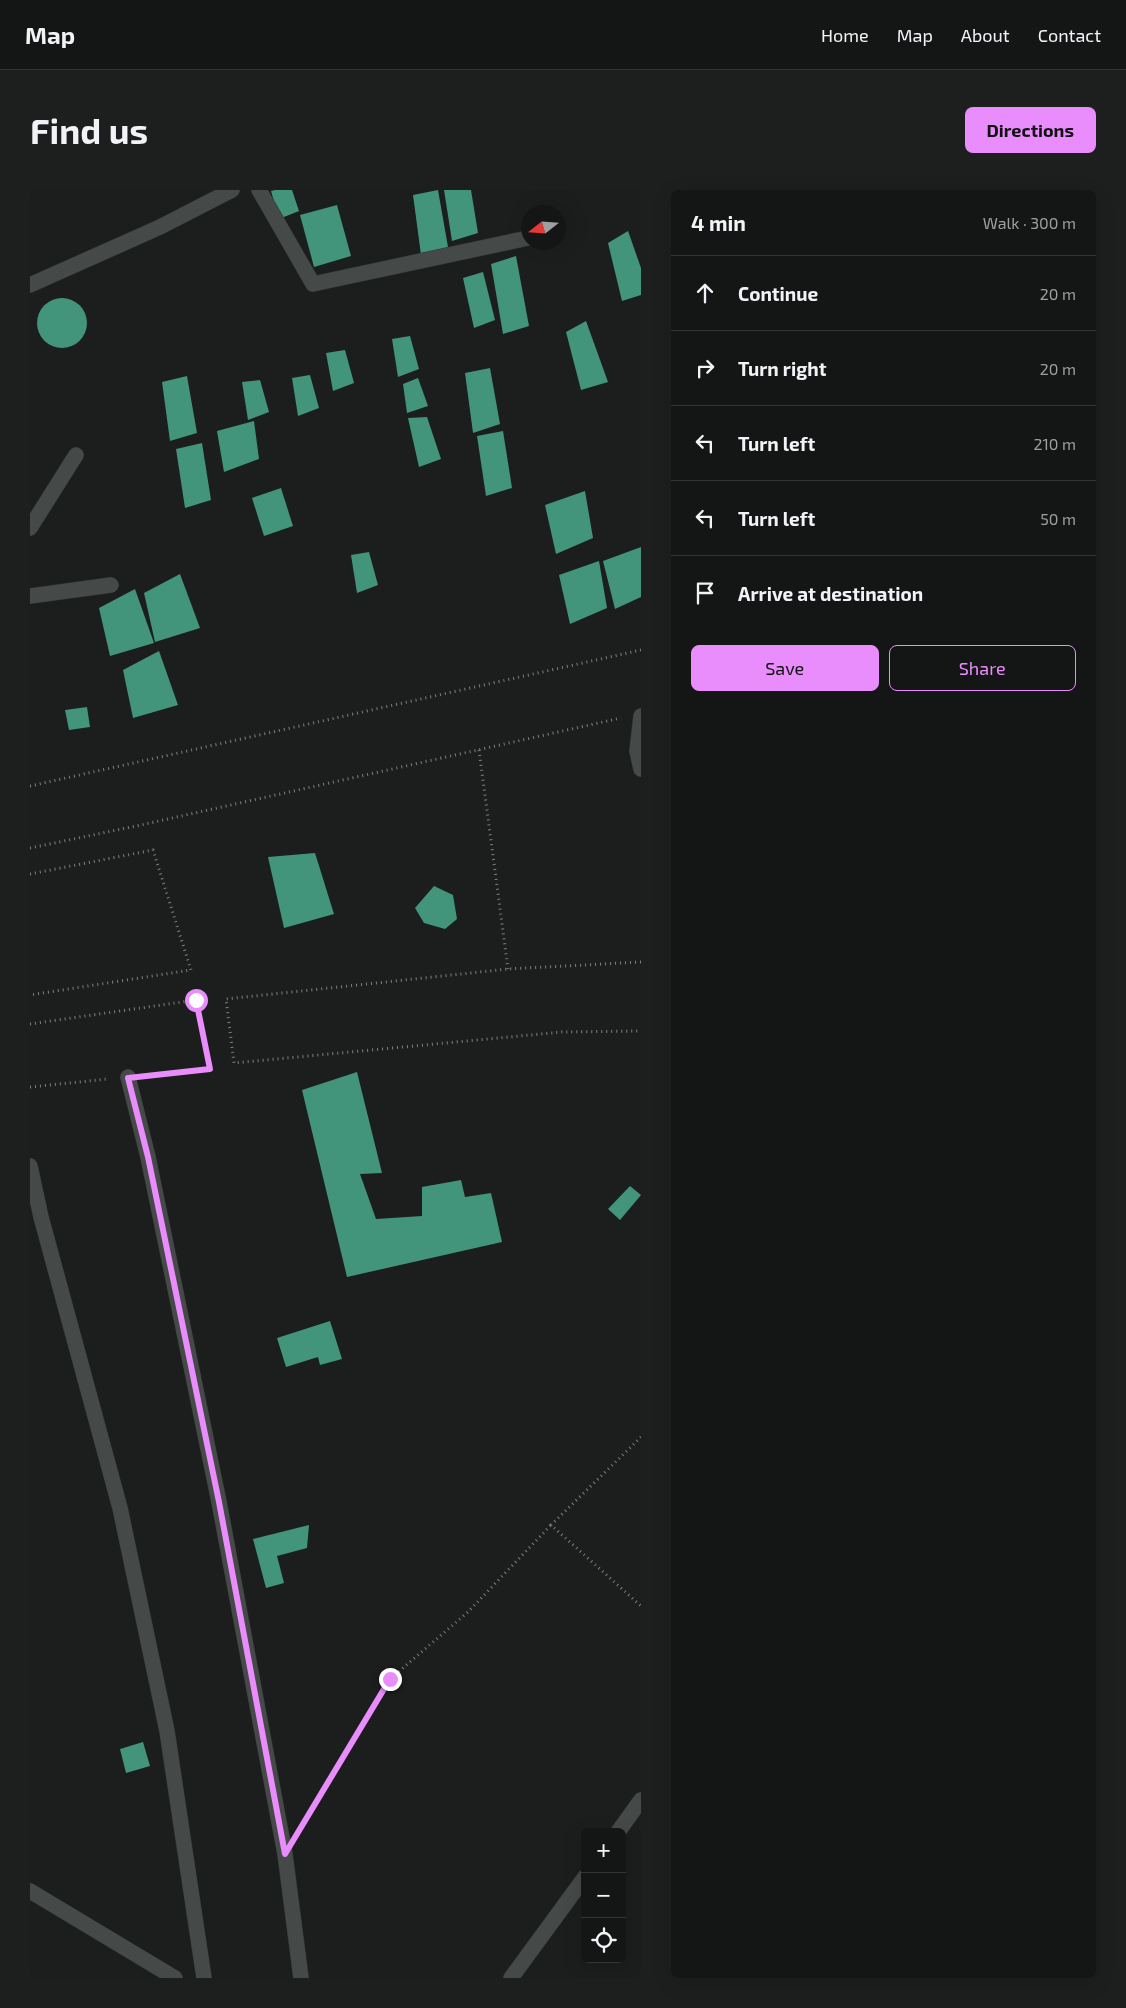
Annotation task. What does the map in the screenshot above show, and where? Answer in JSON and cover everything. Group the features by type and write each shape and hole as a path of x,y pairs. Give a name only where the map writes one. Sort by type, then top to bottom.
{"street":[{"path":"30,285 160,227 232,190"},
{"path":"259,190 313,284 521,239"},
{"path":"30,528 76,455"},
{"path":"30,596 111,585"},
{"path":"641,716 637,751 641,770"},
{"path":"128,1078 148,1157 219,1502 285,1854 301,1978"},
{"path":"30,1166 44,1226 122,1518 167,1731 204,1978"},
{"path":"621,1828 641,1800"},
{"path":"511,1978 581,1882"},
{"path":"30,1890 175,1978"}],"path":[{"path":"30,786 641,650"},
{"path":"30,848 622,718"},
{"path":"479,750 508,969"},
{"path":"30,874 153,850 191,970 30,995"},
{"path":"641,962 508,969 226,1000 234,1063 562,1032 641,1031"},
{"path":"30,1024 196,1000 210,1069 30,1087"},
{"path":"285,1854 390,1679 468,1612 551,1525 641,1437"},
{"path":"551,1525 641,1606"}],"building":[{"path":"292,190 299,211 279,219 271,191"},
{"path":"438,190 448,247 421,255 413,195"},
{"path":"444,190 471,190 478,233 452,241"},
{"path":"337,205 351,256 314,267 300,215"},
{"path":"628,231 641,268 641,295 622,301 608,243"},
{"path":"516,256 529,326 503,334 491,264"},
{"path":"483,272 495,320 474,328 463,278"},
{"path":"62,298 71,300 82,309 87,323 85,332 76,343 62,348 53,346 42,337 37,323 39,314 48,303"},
{"path":"586,321 608,382 581,390 566,332"},
{"path":"410,336 419,369 398,377 392,339"},
{"path":"345,350 354,383 333,391 326,353"},
{"path":"490,368 500,424 473,433 465,373"},
{"path":"310,375 319,408 298,416 292,378"},
{"path":"187,376 197,433 170,441 162,382"},
{"path":"418,378 428,406 407,413 403,384"},
{"path":"260,380 269,412 248,420 242,382"},
{"path":"427,417 441,459 419,467 408,418"},
{"path":"254,421 259,459 224,472 217,431"},
{"path":"503,431 512,488 486,496 477,436"},
{"path":"202,443 211,500 185,508 176,449"},
{"path":"281,488 293,526 264,536 252,498"},
{"path":"585,491 593,538 556,554 545,505"},
{"path":"641,547 641,597 615,609 603,561"},
{"path":"369,552 378,585 357,593 351,555"},
{"path":"599,561 607,608 570,624 559,575"},
{"path":"180,574 200,628 155,642 144,593"},
{"path":"135,589 154,643 110,656 99,608"},
{"path":"159,651 178,705 133,718 123,670"},
{"path":"87,707 90,727 69,730 65,710"},
{"path":"315,853 334,914 284,928 268,857"},
{"path":"434,886 453,895 457,919 445,929 424,923 415,908"},
{"path":"357,1072 382,1173 360,1174 376,1219 422,1216 422,1187 461,1180 465,1197 491,1193 502,1242 347,1277 302,1090"},
{"path":"630,1186 641,1195 620,1220 608,1209"},
{"path":"330,1321 342,1359 320,1365 318,1357 286,1367 277,1338"},
{"path":"309,1525 307,1548 277,1556 284,1583 266,1588 253,1539"},
{"path":"143,1742 150,1766 126,1773 120,1749"}],"route":[{"path":"196,1000 210,1069 128,1078 148,1157 219,1502 285,1854 390,1679"}]}
